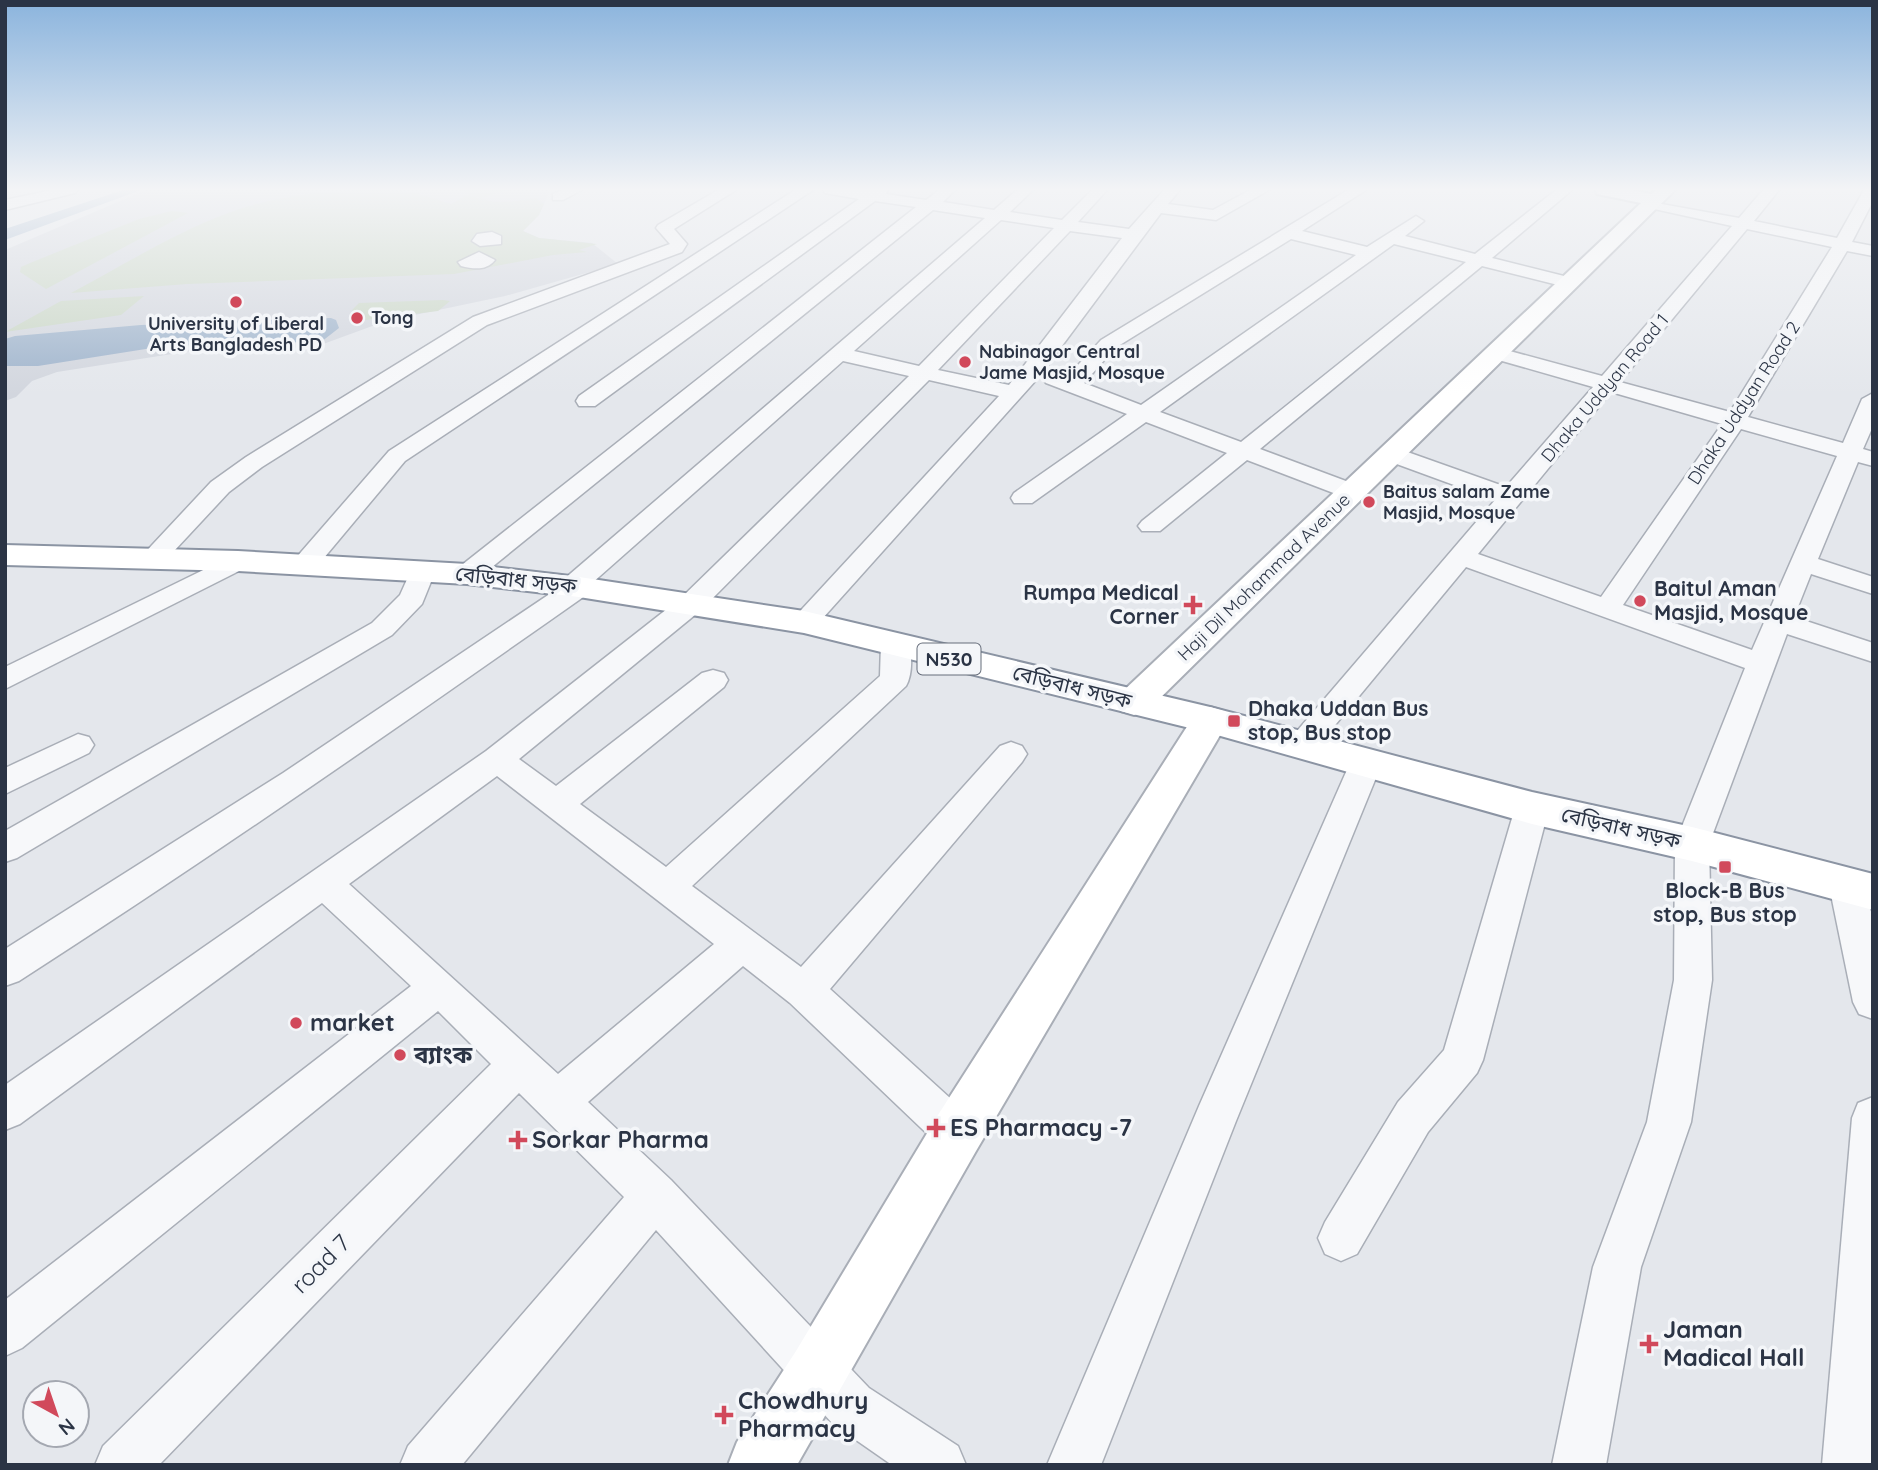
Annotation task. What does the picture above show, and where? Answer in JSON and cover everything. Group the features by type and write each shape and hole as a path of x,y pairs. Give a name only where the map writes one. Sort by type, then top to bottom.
{"main road":[{"name":"Haji Dil Mohammad Avenue","path":"1134,702 1595,259"},
{"name":"বেড়িবাধ সড়ক","path":"5,555 237,561 467,574 576,586 804,622 1210,720 1532,808 1692,844 1860,888"},
{"path":"760,1465 818,1373 957,1133 1210,720"}],"street":[{"path":"152,559 220,487 254,462 480,321 648,259"},
{"path":"304,565 397,456 696,259"},
{"path":"587,401 785,259"},
{"path":"467,574 862,259"},
{"path":"5,969 137,887 316,769 576,586 949,259"},
{"path":"5,1110 497,759 691,604 924,373 1034,259"},
{"path":"804,622 1031,374 1116,259"},
{"path":"1072,384 1108,344 1246,259"},
{"path":"1023,498 1361,259"},
{"path":"1472,259 1570,283"},
{"name":"Dhaka Uddyan Road 1","path":"1301,746 1714,259"},
{"name":"Dhaka Uddyan Road 2","path":"1606,610 1737,420 1835,259"},
{"path":"1150,526 1478,260"},
{"path":"1495,353 1861,456"},
{"path":"839,354 1013,393"},
{"path":"1031,374 1072,384 1142,414 1353,492"},
{"path":"1579,1465 1617,1267 1669,1122 1693,980 1692,844 1803,563 1861,456 1873,399"},
{"path":"1391,454 1512,498"},
{"path":"1462,557 1762,664"},
{"path":"5,679 237,561"},
{"path":"1803,563 1873,586"},
{"path":"5,848 382,629 412,598 422,572"},
{"path":"1778,621 1873,653"},
{"path":"668,887 895,678 895,643"},
{"path":"558,803 713,680"},
{"path":"5,782 78,746"},
{"path":"804,991 1011,754"},
{"path":"497,759 804,991 957,1133"},
{"path":"1074,1465 1214,1121 1366,763"},
{"path":"1341,1238 1413,1116 1462,1060 1532,808"},
{"path":"325,884 439,987 656,1196 851,1406 939,1465"},
{"path":"1860,888 1873,1002"},
{"path":"557,1101 742,944"},
{"path":"5,1331 439,987"},
{"name":"road 7","path":"122,1465 519,1064"},
{"path":"1849,1465 1863,1402 1873,1118"},
{"path":"427,1465 656,1196"}],"shaded area":[{"path":"5,259 611,259 618,264 505,296 386,321 315,347 191,351 57,372 32,381 16,397 5,401"}],"green space":[{"path":"42,259 103,259 46,289 20,272 21,267"},
{"path":"134,259 534,259 454,274 187,284 71,293"},
{"path":"144,296 121,315 5,332 61,301"},
{"path":"450,301 438,311 366,320 352,310 359,303"}],"water":[{"path":"331,318 336,320 339,328 321,342 171,345 38,366 5,366 5,339 15,336 141,325"}],"place":[{"name":"University of Liberal Arts Bangladesh PD","path":"236,302"},
{"name":"Tong","path":"357,318"},
{"name":"Nabinagor Central Jame Masjid, Mosque","path":"965,362"},
{"name":"Baitus salam Zame Masjid, Mosque","path":"1369,502"},
{"name":"Baitul Aman Masjid, Mosque","path":"1640,601"},
{"name":"Rumpa Medical Corner","path":"1193,605"},
{"name":"Dhaka Uddan Bus stop, Bus stop","path":"1234,721"},
{"name":"Block-B Bus stop, Bus stop","path":"1725,867"},
{"name":"market","path":"296,1023"},
{"name":"ব্যাংক","path":"400,1055"},
{"name":"ES Pharmacy -7","path":"936,1128"},
{"name":"Sorkar Pharma","path":"518,1140"},
{"name":"Jaman Madical Hall","path":"1649,1344"},
{"name":"Chowdhury Pharmacy","path":"724,1415"}]}
